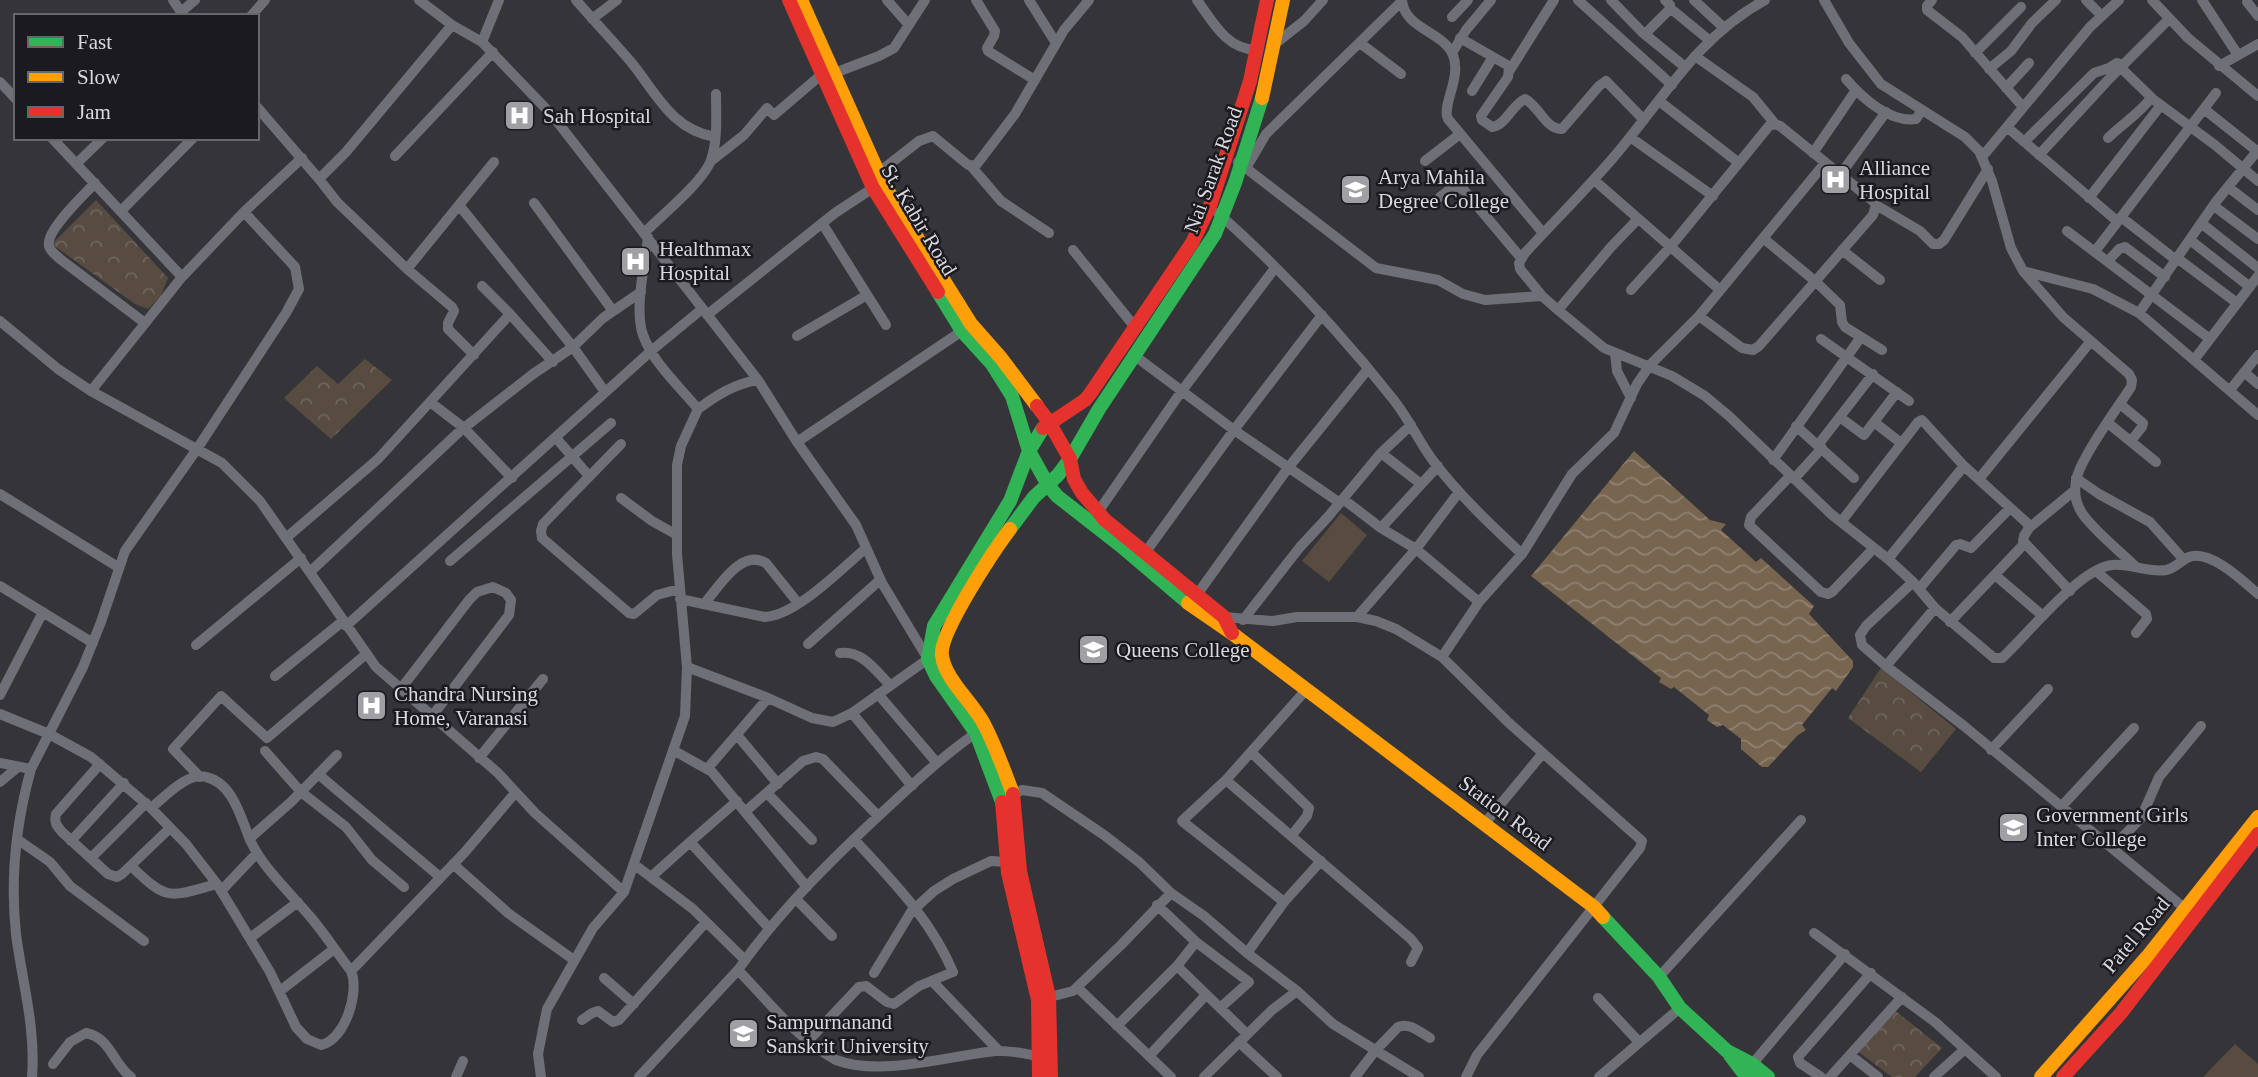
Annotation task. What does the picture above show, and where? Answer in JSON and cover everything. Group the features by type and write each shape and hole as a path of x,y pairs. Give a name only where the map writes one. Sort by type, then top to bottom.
{"main road":[{"name":"St. Kabir Road","path":"789,0 878,182 966,328 1012,396 1029,451 1048,485"},
{"name":"St. Kabir Road","path":"801,0 827,74"},
{"name":"Nai Sarak Road","path":"1049,422 1090,394 1192,243 1210,206 1228,153 1257,50 1267,0"},
{"name":"Nai Sarak Road","path":"1043,999 1020,871 1013,795 984,722 943,662 942,646 958,610 1011,525 1070,459 1099,409 1206,250 1244,166 1276,43 1283,0"},
{"path":"1244,100 1260,105"},
{"name":"St. Kabir Road","path":"966,328 1001,358 1049,422"},
{"path":"1039,1077 1043,1058 1043,999 1007,862 1002,801 976,733 936,676 928,659 934,626 1010,501 1029,451 1049,422"},
{"name":"Station Road","path":"1049,422 1070,459 1077,485 1098,512 1196,596 1233,634 1594,907 1648,969 1659,977 1680,1008 1749,1071 1768,1077"},
{"name":"Station Road","path":"1048,485 1057,496 1220,621"},
{"name":"Patel Road","path":"2063,1077 2121,1013 2258,817"},
{"name":"Patel Road","path":"2041,1077 2258,834"},
{"path":"1043,1058 1051,1077"}],"street":[{"path":"173,0 182,14 195,0"},
{"path":"253,14 265,0"},
{"path":"419,0 493,52 552,115 647,234 758,380 797,442 856,525 880,580 928,659 852,713 833,722 822,721 687,667"},
{"path":"482,42 499,0"},
{"path":"576,0 677,120 697,133 715,137"},
{"path":"593,19 617,0"},
{"path":"887,0 908,24"},
{"path":"698,410 651,351 642,332 641,292 647,234 711,161 744,135 767,108 774,114 827,74 889,51 898,42 925,0"},
{"path":"1029,0 1056,43"},
{"path":"971,166 981,160 1015,114 1056,43 1089,0"},
{"path":"1197,0 1224,37 1242,48 1257,50"},
{"path":"1276,43 1304,21 1322,0"},
{"path":"1402,0 1409,18 1452,53"},
{"path":"1244,166 1266,134 1402,0"},
{"path":"1452,17 1468,0"},
{"path":"1491,0 1452,53 1454,85 1445,114 1543,233"},
{"path":"1554,0 1481,116 1482,120 1494,128 1525,99 1532,103 1552,127 1562,129 1605,81 1644,120"},
{"path":"1578,0 1672,85"},
{"path":"1611,0 1685,67"},
{"path":"1694,0 1723,27"},
{"path":"1765,0 1741,13 1709,40 1594,180 1521,258 1520,269 1542,296 1595,341 1615,353 1650,365 1705,396 1841,522 1888,559 1950,622 1998,659 2014,647 2070,591 2096,571 2110,565 2165,570 2192,555 2216,562 2258,594"},
{"path":"1931,0 1927,10 1962,37 2023,107"},
{"path":"1989,69 2011,51 2026,30 2056,0"},
{"path":"2086,0 2101,15"},
{"path":"1983,157 2101,15 2119,0"},
{"path":"2152,0 2219,66 2258,96"},
{"path":"2202,0 2238,55"},
{"path":"980,1 995,31 995,36 987,47 988,51 1035,80"},
{"path":"1826,1 1849,43 1872,75 1892,92 1965,137 1983,157 2011,248 2023,271 2048,301 2124,368 2132,380 2131,387 2076,478 2075,490 2083,515 2137,567"},
{"path":"2247,2 2258,16"},
{"path":"1639,28 1647,32 1654,27 1668,4 1709,40"},
{"path":"1975,53 2021,7"},
{"path":"2039,155 2169,19"},
{"path":"319,179 346,152 452,25"},
{"path":"1624,42 1639,28"},
{"path":"1461,38 1507,65 1510,70"},
{"path":"1360,43 1401,74"},
{"path":"2219,66 2257,46"},
{"path":"395,156 493,52"},
{"path":"1695,56 1753,97 1775,124 1876,205 1920,231 1933,244 1944,240 1988,169"},
{"path":"1472,91 1493,57"},
{"path":"2024,142 2094,73 2117,62 2151,98 2258,181"},
{"path":"2006,88 2029,63"},
{"path":"1846,79 1886,113 1908,120 1916,119 1922,110"},
{"path":"0,82 14,97"},
{"path":"1813,153 1856,90"},
{"path":"2096,250 2216,93"},
{"path":"711,161 715,137 716,94"},
{"path":"2108,138 2143,109 2151,98"},
{"path":"1659,101 1739,163"},
{"path":"2089,198 2161,105"},
{"path":"259,109 345,211 452,307 454,311 448,329 474,355"},
{"path":"2139,313 2201,223 2258,150 2204,109"},
{"path":"1840,175 1886,113"},
{"path":"1631,290 1713,196 1765,130 1775,124"},
{"path":"2007,127 2089,198 2237,303"},
{"path":"1425,161 1460,134"},
{"path":"275,676 344,624 512,478 651,351 878,182 919,141 933,136 971,166 1001,201 1049,233"},
{"path":"1630,137 1713,196"},
{"path":"54,140 182,277"},
{"path":"76,164 101,140"},
{"path":"121,211 191,140"},
{"path":"1228,153 1376,268 1438,280 1463,294 1485,300 1542,296"},
{"path":"91,391 182,277 244,212 302,158"},
{"path":"407,269 494,163"},
{"path":"1442,657 1479,603 1522,554 1572,474 1614,433 1637,384 1650,365 1699,316 1825,163"},
{"path":"1594,180 1720,290"},
{"path":"95,183 54,228 49,247 60,259 145,323"},
{"path":"1440,197 1456,187 1463,189 1521,258"},
{"path":"2228,187 2258,210"},
{"path":"534,203 613,311"},
{"path":"460,205 573,347 605,392"},
{"path":"1699,316 1742,348 1753,350 1873,215 1876,205"},
{"path":"1210,206 1322,316 1368,369 1459,492 1522,554"},
{"path":"2214,206 2258,239"},
{"path":"32,1077 29,1000 19,953 13,868 31,769 73,689 93,643 118,567 132,537 197,449 299,289 295,267 244,212"},
{"path":"1558,310 1611,247 1639,219"},
{"path":"822,223 886,325"},
{"path":"2201,223 2258,268"},
{"path":"2067,231 2096,250 2210,339"},
{"path":"1763,238 1840,305 1843,325 1882,350"},
{"path":"2190,240 2251,292"},
{"path":"2109,260 2119,249 2126,247 2165,277"},
{"path":"1073,250 1135,326"},
{"path":"1842,250 1880,280"},
{"path":"1098,512 1181,392 1275,268"},
{"path":"2023,271 2093,289 2139,313 2258,415"},
{"path":"2194,360 2237,303 2251,292 2258,276"},
{"path":"482,286 553,362"},
{"path":"310,572 464,428 533,374 573,347 613,311 641,292"},
{"path":"797,336 867,295"},
{"path":"286,538 377,459 510,314"},
{"path":"1145,553 1234,430 1322,316"},
{"path":"0,321 58,369 91,391 222,463 244,483 301,558 365,655 400,690 433,715 498,773 515,793 624,892"},
{"path":"797,442 966,328"},
{"path":"1773,460 1861,337"},
{"path":"1821,339 1909,401"},
{"path":"1979,479 2091,341"},
{"path":"1615,353 1617,371 1631,398"},
{"path":"2230,390 2258,355"},
{"path":"1135,356 1289,468 1416,549 1479,603"},
{"path":"1196,596 1289,468 1368,369"},
{"path":"2244,372 2258,384"},
{"path":"1873,374 1820,447 1757,510 1749,525 1821,592 1828,594 1874,548"},
{"path":"541,1077 538,1054 547,1009 593,928 624,892 685,716 687,667 679,594 677,535 677,465 681,446 698,410 723,391 744,382 758,380"},
{"path":"1840,418 1862,435 1897,392"},
{"path":"430,402 464,428 512,478"},
{"path":"2120,404 2143,423 2131,441"},
{"path":"1841,522 1901,443 1922,420 1964,466 2027,523 2029,528"},
{"path":"1874,422 1901,443"},
{"path":"450,561 611,423"},
{"path":"2108,423 2156,462"},
{"path":"1243,620 1300,547 1381,453 1411,425"},
{"path":"1796,426 1854,478"},
{"path":"555,438 589,476"},
{"path":"621,443 543,524 541,531 542,538 629,613 634,614 657,595 679,594 704,604 765,617 785,612 865,549"},
{"path":"1381,453 1421,485"},
{"path":"1381,528 1438,466"},
{"path":"1888,559 1964,466"},
{"path":"2076,478 2099,495 2150,522 2183,560"},
{"path":"2070,591 2025,543 2024,536 2029,528 2075,490"},
{"path":"1357,617 1416,549 1459,492"},
{"path":"0,494 118,567"},
{"path":"621,498 652,521 677,535"},
{"path":"2010,508 1971,548 1956,545 1916,585 1866,626 1860,635 1862,645 2190,913"},
{"path":"1950,622 2025,543"},
{"path":"196,645 301,558"},
{"path":"704,604 736,568 752,558 759,558 766,563 798,603"},
{"path":"2096,571 2146,614 2147,619 2136,633"},
{"path":"1995,575 2043,616"},
{"path":"808,644 880,580"},
{"path":"0,586 93,643"},
{"path":"400,690 477,592 493,587 506,593 511,600 509,615 433,715"},
{"path":"1885,666 1935,608"},
{"path":"0,695 43,612"},
{"path":"1220,621 1357,617 1396,629 1442,657 1509,723 1642,841 1640,848 1484,1046 1466,1077"},
{"path":"840,653 855,654 863,658 890,685"},
{"path":"200,776 173,748 221,696 267,738 365,655"},
{"path":"479,758 543,679"},
{"path":"1991,750 2048,689"},
{"path":"1284,902 1182,821 1226,780 1306,690"},
{"path":"878,694 937,763"},
{"path":"707,769 768,698"},
{"path":"852,713 912,786"},
{"path":"0,714 49,734 100,764 148,805 186,844 219,887 280,991 301,1034 315,1044 326,1044 337,1035 355,990 351,971 257,853 240,812 226,790 207,777 187,780 148,805 90,858"},
{"path":"2112,848 2141,818 2159,777 2201,726"},
{"path":"2061,807 2134,728"},
{"path":"639,1077 738,970 769,928 854,838 937,763 976,733"},
{"path":"737,735 778,784"},
{"path":"673,750 707,769 746,811 807,887"},
{"path":"265,751 301,792 346,827 372,860 404,887"},
{"path":"1251,752 1308,808 1307,816 1292,835"},
{"path":"1485,823 1543,753"},
{"path":"250,838 337,755"},
{"path":"746,811 803,761 816,757 823,760 878,816"},
{"path":"0,763 31,769"},
{"path":"100,764 56,814 55,825 71,841 112,877 122,874 170,828"},
{"path":"0,782 18,767"},
{"path":"318,774 440,877"},
{"path":"1226,780 1383,912 1416,944 1418,951 1411,962"},
{"path":"71,841 124,783"},
{"path":"1013,795 1022,790 1042,793 1122,849 1171,892 1204,915 1247,953 1297,991 1333,1024 1419,1077"},
{"path":"351,971 453,864 515,793"},
{"path":"767,793 811,840"},
{"path":"651,877 737,801"},
{"path":"1659,977 1801,820"},
{"path":"808,1041 859,987 866,986 887,1003 894,1004 919,986 953,972 944,951 916,907 854,838"},
{"path":"17,839 50,862 70,887 144,941"},
{"path":"690,842 769,928"},
{"path":"131,866 167,895 176,895 219,887 257,853"},
{"path":"874,973 911,912 934,891 991,861 1007,862"},
{"path":"1247,953 1284,902 1321,861"},
{"path":"453,864 508,913 574,960"},
{"path":"635,865 693,909 745,960"},
{"path":"1043,999 1073,992 1078,988 1171,892"},
{"path":"796,899 832,936"},
{"path":"250,938 298,902"},
{"path":"1157,905 1195,942 1249,982 1220,1008"},
{"path":"582,1020 598,1011 615,1022 706,922"},
{"path":"1814,933 1902,997 1965,1049 1989,1075"},
{"path":"1117,1026 1177,966 1195,942"},
{"path":"280,991 334,949"},
{"path":"1749,1071 1845,954"},
{"path":"1177,966 1247,1034"},
{"path":"738,970 808,1041 837,1061 878,1069 999,1051 1043,1058"},
{"path":"1821,1077 1800,1063 1798,1057 1871,974"},
{"path":"604,978 634,1004"},
{"path":"933,982 999,1051"},
{"path":"1078,988 1171,1077"},
{"path":"1204,1077 1272,1010 1297,991"},
{"path":"1149,1056 1206,995"},
{"path":"1830,1077 1902,997"},
{"path":"1598,998 1639,1042"},
{"path":"1600,1077 1680,1008"},
{"path":"1355,1077 1375,1051 1403,1025 1412,1027 1430,1038"},
{"path":"53,1064 70,1042 86,1033 93,1034 106,1044 125,1073 131,1077"},
{"path":"1238,1042 1278,1077"},
{"path":"1934,1077 1965,1049"},
{"path":"1850,1055 1878,1077"},
{"path":"456,1077 463,1061"}],"green space":[{"path":"96,200 168,278 160,297 148,309 135,304 52,244"},
{"path":"365,359 392,380 331,439 284,398 317,366 338,384"},
{"path":"1341,513 1367,535 1329,582 1302,561"},
{"path":"1881,668 1956,729 1921,772 1848,718"},
{"path":"1888,1005 1942,1048 1915,1077 1892,1077 1852,1047"},
{"path":"2235,1044 2258,1064 2258,1077 2203,1077"}],"water":[{"path":"1634,451 1710,520 1726,524 1721,530 1756,562 1761,558 1814,606 1809,614 1853,661 1853,667 1836,691 1832,688 1802,725 1806,730 1768,767 1762,767 1741,749 1741,739 1723,725 1717,727 1707,720 1709,715 1674,687 1671,689 1659,682 1661,678 1531,576"}],"traffic: fast":[{"path":"1010,529 1034,497 1058,475 1070,459 1099,409 1215,234 1235,183 1262,98"},
{"path":"938,292 962,331 992,364 1012,396 1029,451 1048,485 1057,496 1188,603"},
{"path":"1002,802 976,733 936,676 928,659 934,626 1010,501 1029,451 1043,428"},
{"path":"1603,917 1659,977 1680,1008 1727,1051 1752,1064 1768,1077"},
{"path":"1730,1055 1750,1077"}],"traffic: slow":[{"path":"801,0 883,183 971,324 1037,406"},
{"path":"1262,98 1283,0"},
{"path":"1010,529 958,611 943,645 942,656 948,673 984,724 1013,794"},
{"path":"1188,603 1233,634 1594,907 1603,917"},
{"path":"2041,1077 2147,957 2258,817"}],"traffic: jam":[{"path":"789,0 873,188 938,292"},
{"path":"1043,428 1090,394 1192,243 1210,206 1250,81 1267,0"},
{"path":"1037,406 1070,459 1074,479 1082,493 1105,520 1224,617 1232,633"},
{"path":"1013,794 1020,871 1049,997 1051,1077"},
{"path":"1002,802 1008,873 1038,1000 1039,1077"},
{"path":"2063,1077 2121,1013 2258,834"}],"place":[{"name":"Sah Hospital","path":"520,116"},
{"name":"Alliance Hospital","path":"1836,180"},
{"name":"Arya Mahila Degree College","path":"1355,189"},
{"name":"Healthmax Hospital","path":"636,261"},
{"name":"Queens College","path":"1093,650"},
{"name":"Chandra Nursing Home, Varanasi","path":"371,706"},
{"name":"Government Girls Inter College","path":"2013,827"},
{"name":"Sampurnanand Sanskrit University","path":"743,1034"}]}
